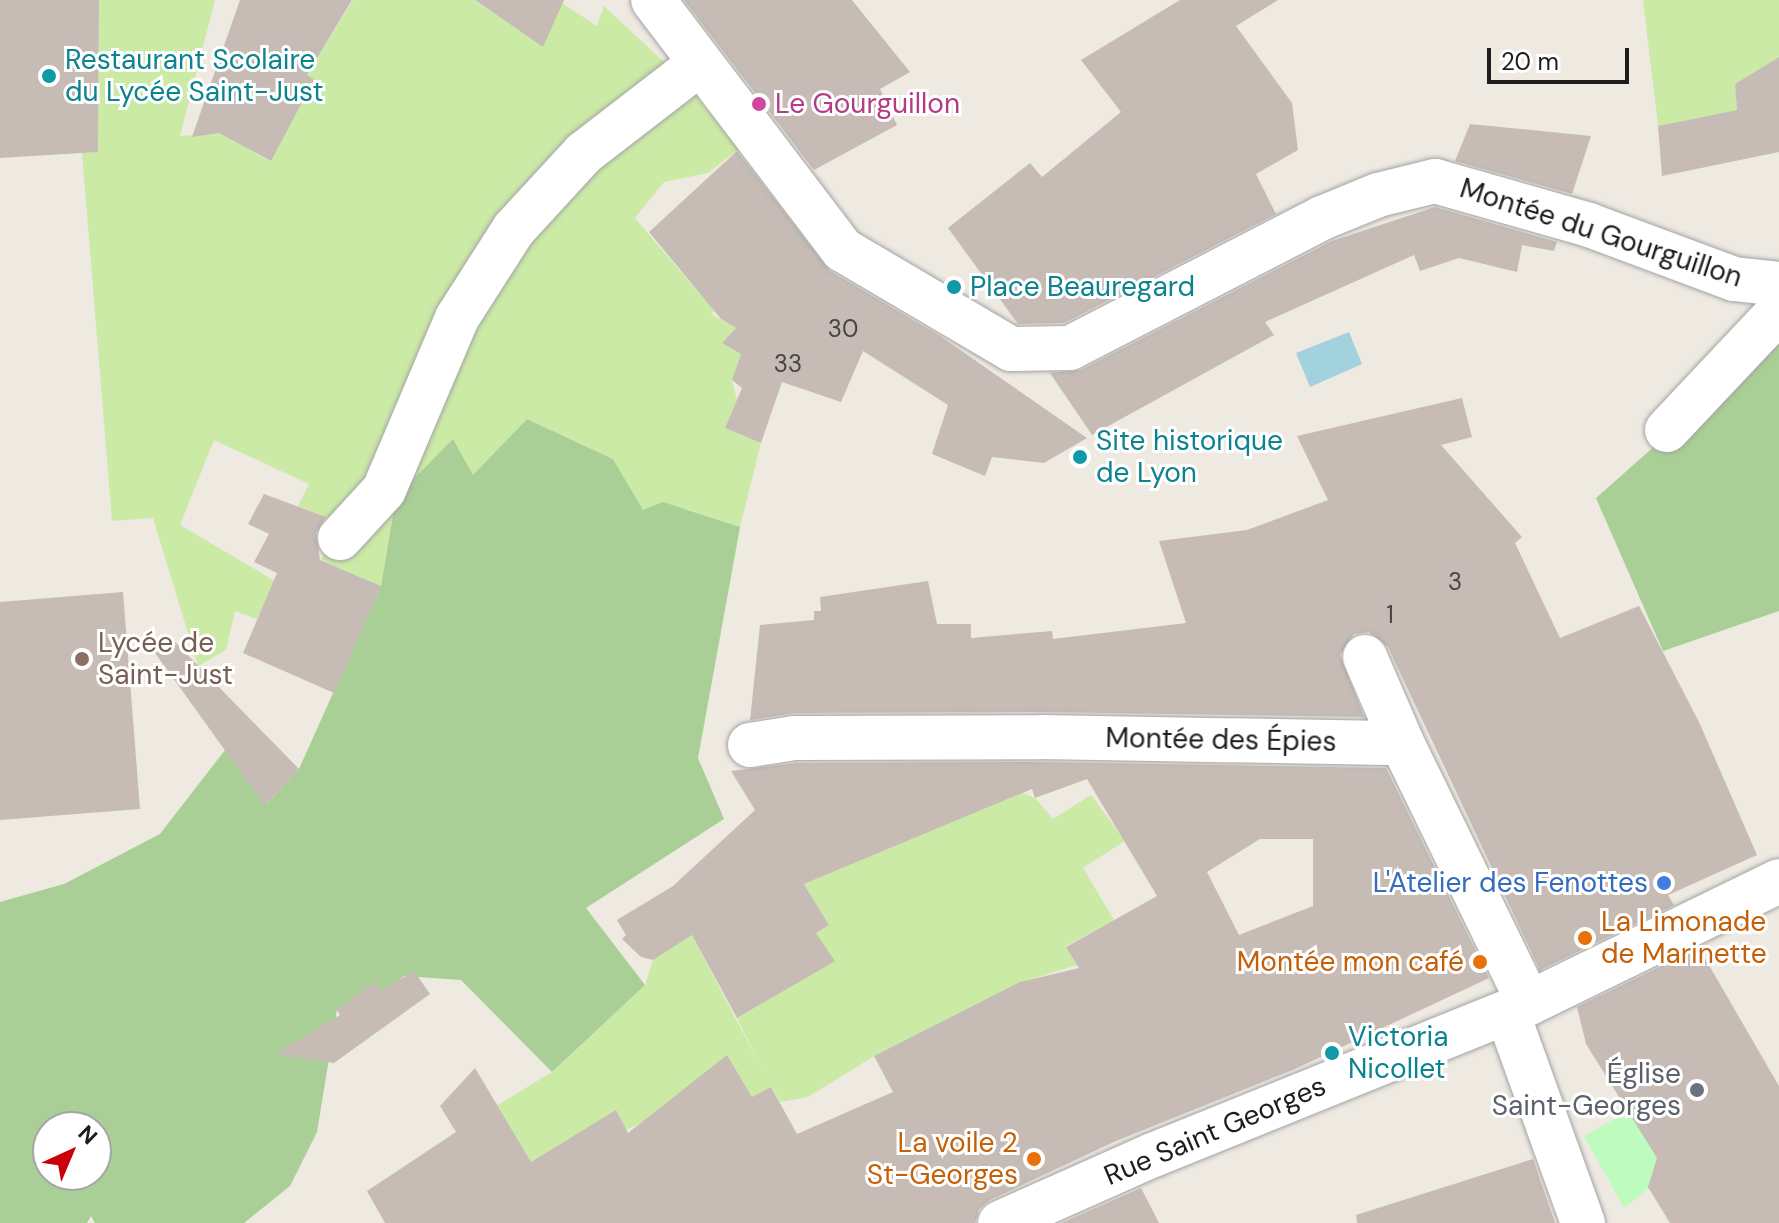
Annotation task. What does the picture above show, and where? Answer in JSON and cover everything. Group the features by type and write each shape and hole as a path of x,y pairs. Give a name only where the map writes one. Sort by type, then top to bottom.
{"street":[{"name":"Montée du Gourguillon","path":"653,0 843,250 971,330 1011,349 1070,348 1322,218 1378,195 1435,181 1589,225 1734,279 1779,284"},
{"path":"340,538 384,490 457,318 514,229 584,153 681,78"},
{"path":"1667,430 1779,311"},
{"path":"1365,657 1520,1013 1583,1223"},
{"name":"Montée des Épies","path":"750,745 794,738 1010,737 1402,743"},
{"name":"Rue Saint Georges","path":"1000,1223 1153,1155 1520,1013 1779,881"}],"green space":[{"path":"99,0 215,0 180,136 233,131 230,139 270,161 307,75 353,0 474,0 543,46 562,3 597,26 604,6 681,78 739,149 708,173 664,182 635,218 699,293 728,298 711,314 736,328 722,343 741,354 732,380 737,400 725,428 761,443 740,527 686,509 643,511 613,459 527,419 473,476 453,440 396,497 381,586 321,560 338,522 298,506 309,484 214,440 180,525 275,581 257,619 235,611 226,650 198,666 153,518 112,521 82,153 98,152"},
{"path":"1643,0 1779,0 1779,57 1735,84 1737,110 1658,126"},
{"path":"1779,336 1779,611 1663,651 1596,498"},
{"path":"527,419 613,459 643,510 663,502 740,527 698,758 724,819 586,908 645,985 552,1072 461,980 404,976 383,994 375,983 337,1010 317,1132 290,1186 244,1223 95,1223 91,1216 87,1223 0,1223 0,902 64,884 160,834 225,750 266,805 299,769 381,586 396,497 453,439 473,475"},
{"path":"1022,793 1035,798 1053,819 1091,795 1125,841 1083,868 1114,920 1066,946 1077,965 1022,982 874,1056 808,1097 780,1102 772,1087 752,1097 740,1077 626,1130 616,1111 601,1191 524,1160 496,1106 552,1072 645,985 653,960 692,935 763,1071 737,1018 834,961 816,933 829,925 804,884"},
{"path":"1633,1109 1634,1122 1642,1124 1656,1149 1652,1152 1660,1154 1657,1191 1648,1189 1624,1208 1584,1136"}],"water":[{"path":"1349,332 1362,364 1310,387 1296,353"}],"building":[{"name":"Restaurant Scolaire du Lycée Saint-Just","path":"0,0 99,0 98,152 0,158"},
{"path":"240,0 352,0 307,75 314,80 271,161 219,133 192,137"},
{"path":"475,0 564,0 543,47"},
{"path":"684,0 852,0 910,72 880,89 897,125 814,170"},
{"path":"1180,0 1278,0 1236,26 1292,103 1298,150 1256,174 1276,214 1064,323 1018,324 948,228 1030,163 1042,177 1121,112 1081,60"},
{"path":"1779,57 1779,152 1662,176 1658,126 1737,110 1735,84"},
{"path":"1470,124 1591,136 1572,194 1455,161"},
{"path":"737,151 830,271 940,336 1087,438 1044,463 992,457 985,476 932,454 948,405 863,351 841,402 782,382 761,443 725,428 742,388 732,380 741,354 722,343 736,328 721,319 649,232"},
{"path":"1435,207 1557,242 1554,251 1522,245 1517,272 1459,258 1420,271 1414,255 1265,322 1274,335 1092,435 1050,373 1081,370 1332,241"},
{"path":"1462,398 1472,437 1441,445 1522,537 1515,543 1560,638 1639,606 1699,722 1757,855 1668,895 1674,905 1540,970 1388,647 1369,632 1354,634 1340,655 1364,717 1041,712 794,713 750,720 760,625 814,620 814,611 821,611 820,597 928,581 937,624 971,624 971,638 1052,631 1053,639 1186,623 1159,541 1247,530 1328,500 1297,436"},
{"path":"264,494 326,517 316,533 320,560 381,586 334,693 243,653 277,573 254,562 269,534 248,524"},
{"path":"123,592 140,809 0,820 0,602"},
{"path":"172,639 299,769 265,806 155,653"},
{"path":"1041,762 1386,768 1489,978 1295,1069 1116,1141 990,1200 979,1209 975,1223 385,1223 367,1191 456,1132 440,1106 475,1068 531,1162 616,1110 628,1133 727,1055 752,1097 771,1087 797,1134 893,1092 874,1056 1020,982 1079,968 1066,947 1157,896 1087,779 1035,798 1032,789 804,884 829,925 816,933 835,961 737,1018 692,935 653,960 641,957 622,939 626,935 617,920 673,886 755,810 731,771 796,763","holes":["1260,839 1313,839 1313,906 1239,935 1207,872"]},
{"name":"Église Saint-Georges","path":"1699,948 1779,1086 1779,1223 1670,1223 1648,1187 1657,1158 1586,1044 1577,1007"},
{"path":"414,971 430,994 334,1063 275,1054 340,1015 337,1010 375,982 381,991"},
{"path":"1533,1159 1555,1223 1357,1223 1356,1215"},
{"path":"1141,1188 1159,1223 1062,1223"}],"place":[{"name":"Restaurant Scolaire du Lycée Saint-Just","path":"49,76"},
{"name":"Le Gourguillon","path":"759,104"},
{"name":"Place Beauregard","path":"954,287"},
{"name":"Site historique de Lyon","path":"1080,457"},
{"name":"Lycée de Saint-Just","path":"82,659"},
{"name":"L'Atelier des Fenottes","path":"1664,883"},
{"name":"La Limonade de Marinette","path":"1585,938"},
{"name":"Montée mon café","path":"1480,962"},
{"name":"Victoria Nicollet","path":"1332,1053"},
{"name":"Église Saint-Georges","path":"1697,1090"},
{"name":"La voile 2 St-Georges","path":"1034,1159"}]}
